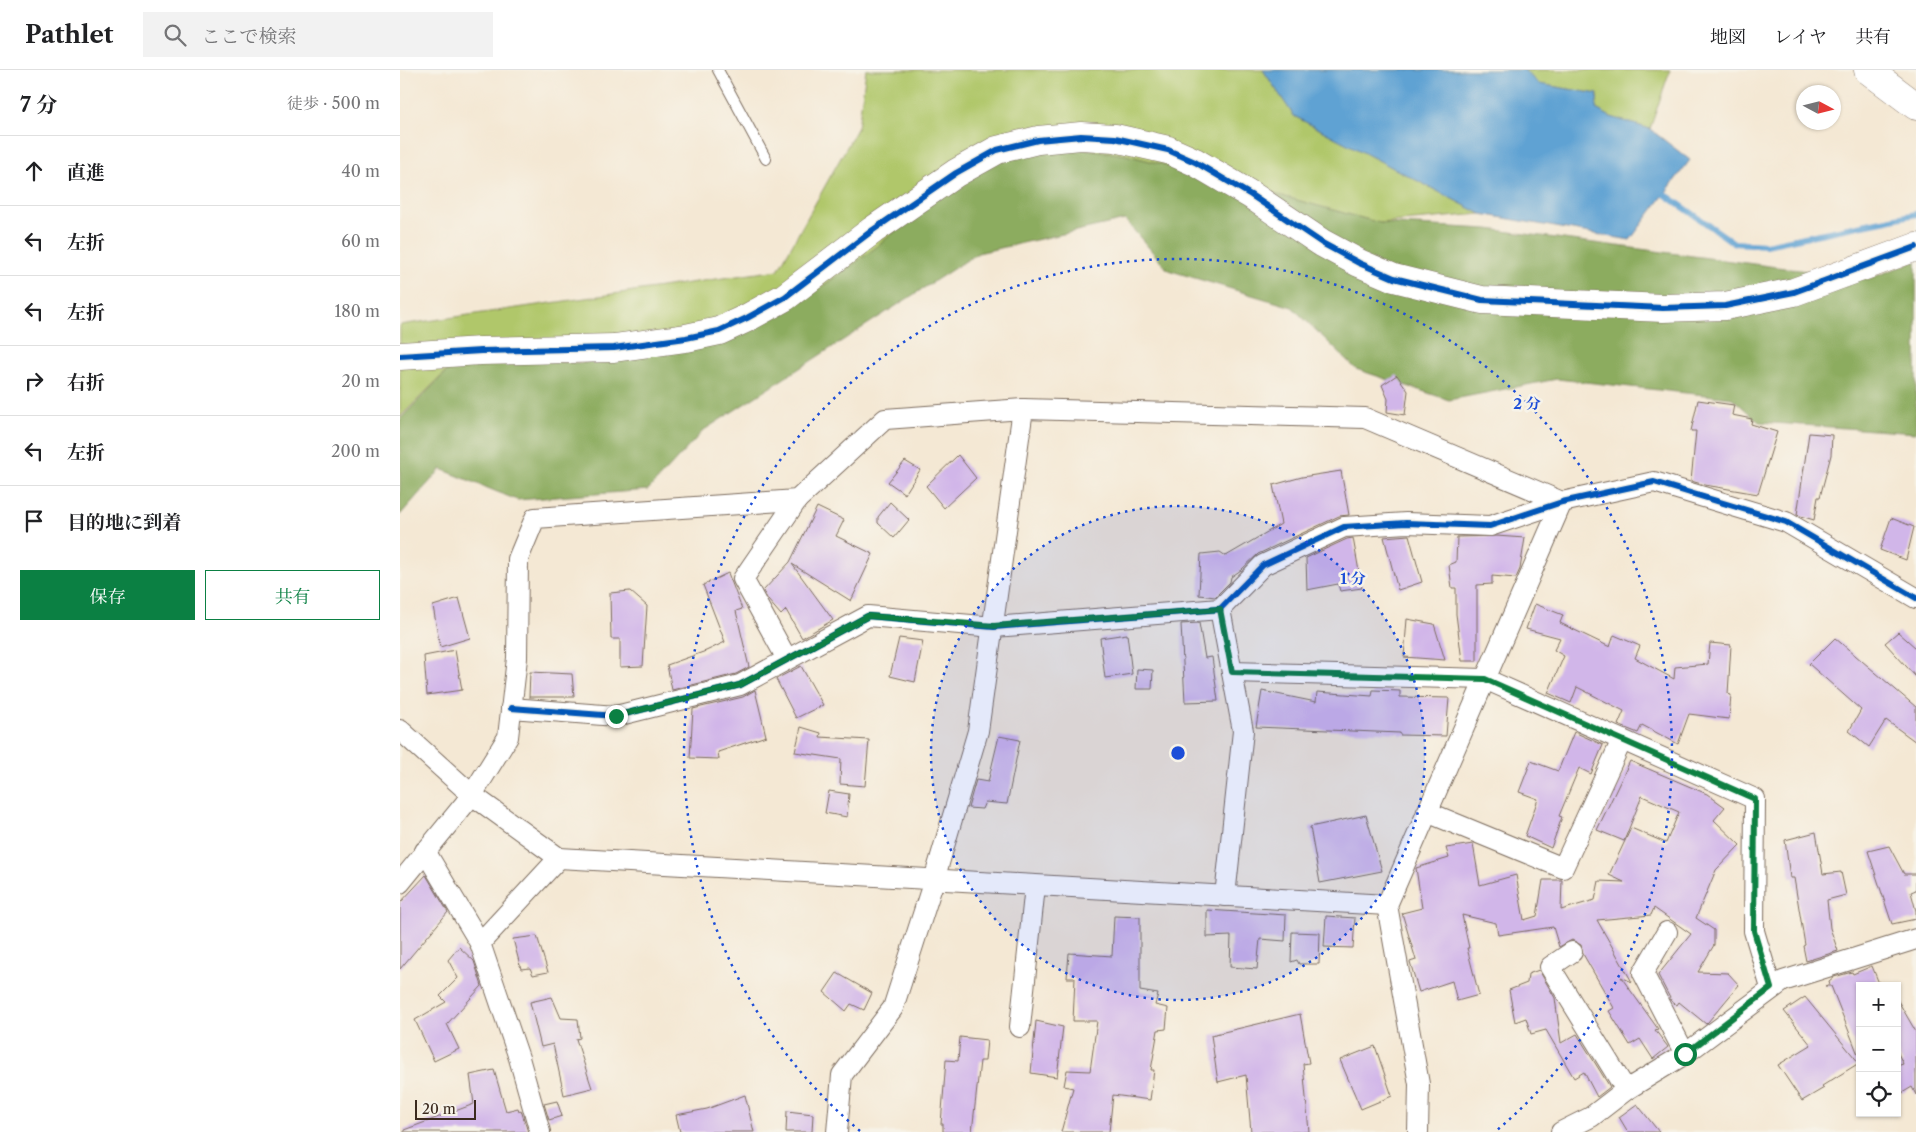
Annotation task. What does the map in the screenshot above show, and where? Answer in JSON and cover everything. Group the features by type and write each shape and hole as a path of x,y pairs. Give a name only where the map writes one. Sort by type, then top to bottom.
{"street":[{"path":"1868,70 1916,106"},
{"path":"400,356 481,351 614,348 686,338 719,331 785,297 873,230 956,173 997,150 1038,140 1081,136 1115,138 1168,150 1194,162 1251,195 1322,243 1360,264 1394,278 1482,300 1664,308 1725,306 1794,292 1916,247"},
{"path":"837,1132 842,1075 893,1008 934,880 978,731 1023,410"},
{"path":"787,659 743,579 796,500 884,419 1023,410 1365,418 1562,502"},
{"path":"511,708 616,716 740,685 868,616 994,626 1220,609 1264,565 1344,527 1406,523 1490,526 1562,502 1654,482 1786,522 1916,598"},
{"path":"400,883 472,795 508,737 517,658 518,559 534,518 796,500"},
{"path":"1418,1132 1419,1084 1387,905 1562,502"},
{"path":"1220,609 1243,731 1225,896"},
{"path":"1232,672 1485,679 1755,799 1754,931 1771,988"},
{"path":"400,730 472,795 559,858 1387,905"},
{"path":"1427,812 1563,868 1622,740"},
{"path":"425,851 480,943 519,1058 540,1132"},
{"path":"480,943 559,858"},
{"path":"1020,1027 1035,886"},
{"path":"1667,932 1643,973 1685,1054"},
{"path":"1561,1132 1591,1117 1626,1090 1685,1054 1771,988 1783,981 1916,939"},
{"path":"1572,952 1550,967 1626,1090"}],"lane":[{"path":"718,70 766,158"}],"green space":[{"path":"866,70 1263,70 1294,116 1481,214 1380,223 1126,155 1080,148 874,249 805,299 705,344 472,346 400,417 400,325 778,270 858,127"},
{"path":"1524,70 1670,70 1650,129 1611,117 1596,109 1598,94 1538,84"},
{"path":"1080,148 1126,155 1202,174 1380,223 1488,229 1868,279 1916,261 1916,433 1759,422 1732,398 1557,379 1449,400 1356,369 1292,307 1168,270 1125,220 978,253 704,430 648,490 517,500 441,469 400,515 400,419 461,357 582,363 705,344 805,299 874,249 941,193 1009,155"}],"water":[{"path":"1263,70 1524,70 1539,84 1598,94 1596,109 1611,117 1650,129 1690,160 1630,240 1481,214 1294,116"}],"building":[{"path":"1397,375 1408,391 1405,415 1387,412 1388,399 1382,385"},
{"path":"1698,400 1734,405 1732,415 1752,419 1751,424 1777,432 1758,494 1691,481 1696,431 1691,431"},
{"path":"1809,433 1832,435 1831,455 1820,497 1818,497 1814,520 1797,515"},
{"path":"958,455 976,478 944,508 926,486"},
{"path":"905,461 920,470 905,494 888,482"},
{"path":"1341,471 1349,515 1339,516 1258,554 1231,577 1230,582 1215,597 1199,595 1201,554 1220,552 1226,556 1281,524 1273,485 1302,477"},
{"path":"890,502 909,520 894,538 878,523 878,517"},
{"path":"817,507 844,520 836,536 873,554 851,601 792,564 833,620 802,638 786,610 781,615 763,591 790,562"},
{"path":"1891,518 1914,527 1906,560 1880,550"},
{"path":"1409,535 1422,582 1398,590 1384,537"},
{"path":"1496,536 1525,538 1520,569 1516,578 1492,576 1492,584 1477,585 1477,661 1462,661 1456,614 1456,588 1452,588 1449,565 1456,562 1457,537"},
{"path":"1353,538 1362,588 1340,591 1338,584 1307,590 1306,558"},
{"path":"728,573 742,609 736,611 749,667 736,674 672,690 667,665 725,642 703,585"},
{"path":"630,591 647,606 643,666 620,667 620,639 611,639 610,593"},
{"path":"459,598 470,638 440,647 433,606"},
{"path":"1535,604 1563,615 1560,623 1610,647 1614,635 1640,646 1635,658 1674,679 1675,667 1708,664 1710,643 1731,645 1728,694 1731,695 1729,719 1689,714 1678,744 1642,725 1638,733 1618,725 1624,711 1577,687 1571,703 1548,693 1564,656 1554,650 1560,638 1526,629"},
{"path":"1407,619 1434,624 1445,660 1404,657"},
{"path":"1199,623 1205,658 1212,657 1218,701 1185,702 1181,624"},
{"path":"1898,632 1916,648 1916,677 1885,643"},
{"path":"1127,634 1132,674 1105,678 1100,638"},
{"path":"899,638 923,641 915,682 890,676"},
{"path":"1835,638 1916,707 1916,742 1886,720 1869,747 1849,731 1861,710 1809,664"},
{"path":"455,650 462,690 427,695 424,656"},
{"path":"801,666 823,705 796,718 776,679"},
{"path":"1137,669 1153,670 1152,689 1136,689"},
{"path":"530,672 572,674 574,697 529,697"},
{"path":"755,690 766,736 718,752 719,759 690,758 693,709 743,697"},
{"path":"1373,690 1400,691 1400,697 1449,698 1446,736 1256,727 1262,691 1316,702 1317,692 1372,696"},
{"path":"801,727 821,733 820,737 869,740 865,786 840,784 841,759 795,752"},
{"path":"1574,732 1603,745 1591,774 1579,768 1559,816 1562,817 1551,848 1525,836 1538,799 1519,792 1531,761 1558,771"},
{"path":"999,736 1020,740 1007,804 985,802 982,809 968,808 976,780 988,782"},
{"path":"1630,761 1707,794 1725,807 1714,820 1740,845 1716,870 1696,918 1714,930 1714,945 1698,972 1728,973 1739,985 1708,1022 1706,1024 1679,1002 1677,1005 1672,1002 1658,975 1691,934 1654,908 1651,915 1597,920 1632,982 1621,977 1658,1029 1655,1030 1668,1047 1653,1059 1640,1039 1630,1045 1609,1011 1614,1008 1583,954 1581,945 1572,940 1559,947 1553,927 1498,935 1496,923 1462,915 1469,948 1467,948 1479,995 1457,1001 1452,981 1419,992 1410,962 1416,960 1402,913 1422,908 1416,868 1449,858 1446,848 1473,844 1480,885 1516,875 1524,920 1537,916 1543,880 1562,880 1561,910 1595,900 1599,881 1624,882 1609,875 1631,828 1666,843 1679,812 1642,796 1624,841 1597,830"},
{"path":"829,791 849,794 847,817 825,813"},
{"path":"1366,815 1382,871 1320,883 1310,827"},
{"path":"1816,832 1823,874 1841,872 1846,895 1827,900 1830,928 1838,951 1806,961 1794,878 1790,878 1785,840"},
{"path":"1889,846 1904,874 1916,874 1916,890 1911,892 1916,919 1892,924 1868,851"},
{"path":"426,875 448,912 400,969 400,903"},
{"path":"1207,910 1286,915 1285,941 1260,939 1257,969 1230,967 1231,936 1207,937"},
{"path":"1114,916 1140,917 1140,991 1158,994 1155,1005 1168,1008 1166,1029 1158,1030 1151,1070 1154,1070 1150,1100 1113,1095 1109,1132 1061,1132 1073,1088 1064,1086 1067,1070 1090,1071 1097,1021 1073,1021 1075,978 1067,978 1069,953 1112,956"},
{"path":"1326,916 1355,918 1353,948 1324,947"},
{"path":"1292,932 1320,933 1319,964 1299,964 1297,960 1291,962"},
{"path":"537,936 548,972 533,975 530,968 521,969 513,939"},
{"path":"459,947 474,961 482,986 447,1024 459,1049 434,1061 415,1020 446,1002 440,996 458,978 448,960"},
{"path":"1872,966 1878,982 1856,982 1856,1049 1831,986 1825,986 1830,984 1829,981 1834,977 1852,972 1853,974"},
{"path":"1539,970 1555,998 1561,1043 1577,1034 1610,1087 1597,1097 1584,1072 1574,1078 1546,1030 1531,1034 1526,1018 1515,1022 1509,990 1527,983 1528,974"},
{"path":"837,973 872,993 864,1010 851,1004 846,1011 824,992"},
{"path":"552,997 561,1018 578,1019 580,1038 576,1039 592,1088 564,1095 553,1044 541,1047 530,1002"},
{"path":"1805,997 1856,1059 1856,1065 1802,1101 1778,1065 1811,1045 1784,1011"},
{"path":"1901,1006 1916,1032 1916,1095 1912,1087 1902,1093 1901,1065 1903,1064 1901,1060"},
{"path":"1300,1014 1309,1063 1303,1064 1309,1132 1251,1132 1246,1075 1218,1082 1211,1035"},
{"path":"1036,1021 1063,1027 1057,1077 1031,1073"},
{"path":"960,1037 987,1040 985,1061 980,1061 972,1132 943,1132 943,1124 941,1124 946,1060 958,1061"},
{"path":"1375,1046 1392,1096 1361,1109 1340,1060"},
{"path":"494,1070 506,1111 518,1108 519,1111 521,1110 528,1132 404,1132 404,1130 474,1104 470,1075"},
{"path":"745,1095 754,1132 680,1132 676,1115 707,1109"},
{"path":"557,1101 562,1116 549,1120 544,1104"},
{"path":"1637,1104 1659,1132 1628,1132 1619,1117"},
{"path":"787,1111 813,1114 812,1132 786,1132"}],"waterway":[{"path":"1659,190 1734,243 1766,245 1916,214"}],"cycle path":[{"path":"400,356 481,351 614,348 686,338 719,331 785,297 873,230 956,173 997,150 1038,140 1081,136 1115,138 1168,150 1195,162 1251,195 1322,243 1359,263 1394,278 1482,300 1663,308 1725,306 1794,292 1916,247"},
{"path":"511,708 616,716 740,685 868,616 994,627 1220,609 1263,565 1344,527 1406,523 1490,526 1562,502 1654,482 1786,522 1916,598"}],"route":[{"path":"616,716 740,685 868,616 994,626 1220,609 1232,672 1485,679 1755,799 1754,931 1771,988 1685,1054"}]}
